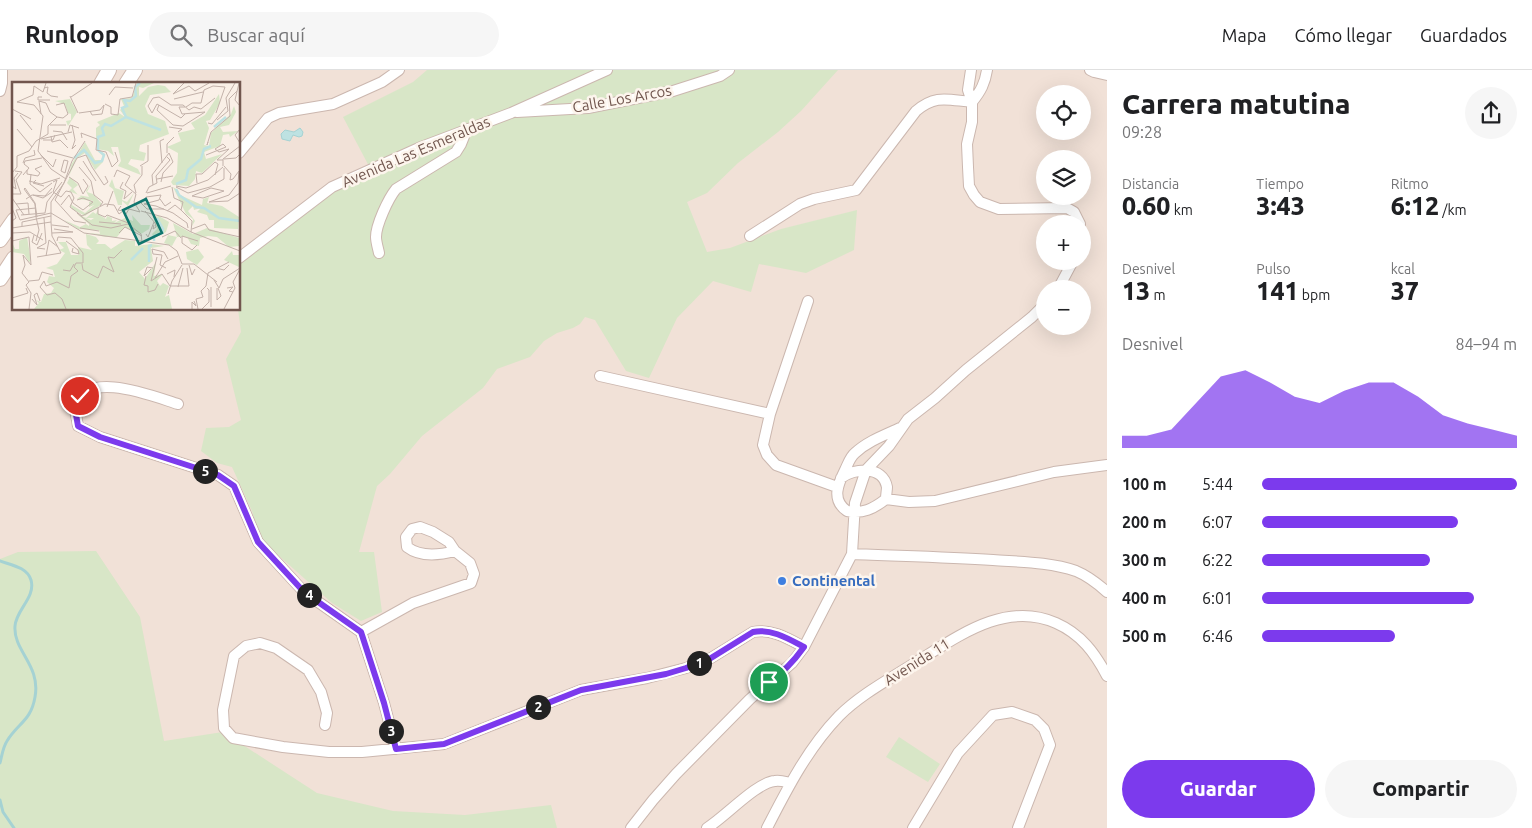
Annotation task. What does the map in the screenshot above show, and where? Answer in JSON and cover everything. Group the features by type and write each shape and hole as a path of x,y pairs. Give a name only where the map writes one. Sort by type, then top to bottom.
{"main road":[{"path":"102,82 109,70"},
{"path":"127,82 135,70"},
{"path":"0,240 12,223"},
{"path":"0,280 12,261"}],"street":[{"path":"0,91 2,70"},
{"path":"240,152 268,118 279,113 333,104 382,82 399,70"},
{"name":"Avenida Las Esmeraldas","path":"240,257 332,187 421,147 511,113 607,70"},
{"name":"Calle Los Arcos","path":"511,113 588,108 673,91 720,76 730,70"},
{"path":"971,70 968,90 972,102 972,122 967,144 969,186 974,195 980,202 999,209 1067,208 1076,215"},
{"path":"972,102 983,88 987,70"},
{"path":"1090,70 1107,75"},
{"path":"750,236 800,204 856,190 916,111 925,103 937,99 972,102"},
{"path":"378,253 377,230 390,196 396,189 456,152 467,129"},
{"path":"808,301 770,414 763,445 767,455 776,465 839,482"},
{"path":"631,828 676,774 750,700 792,663 804,647 852,554 855,503 866,470 889,446 908,419 1036,314"},
{"path":"600,376 770,414"},
{"path":"178,404 132,390 108,386 92,389 80,396 75,409 78,426 100,437 218,475 234,486 258,542 304,592 361,632 384,703 396,749"},
{"path":"901,428 864,446 853,454 839,482 836,493 847,512 866,512 886,499 909,502 935,501 1054,472 1107,465"},
{"path":"839,482 848,472 874,471 883,478 887,487 886,499"},
{"path":"361,632 413,603 471,583 474,574 470,563 455,551"},
{"path":"852,554 936,557 1059,566 1084,575 1107,592"},
{"name":"Avenida 11","path":"767,828 791,783 823,735 839,716 887,680 939,647 972,629 1004,617 1022,615 1045,618 1066,627 1084,640 1100,661 1107,676"},
{"path":"325,725 327,713 321,692 308,670 276,648 260,643 246,646 234,656 223,710 224,728 233,738 329,752 396,749 444,744 581,690 666,674 686,668 711,658 753,632 760,630 804,647"},
{"path":"913,828 958,753 993,715 1012,712 1035,720 1044,729 1050,745 1018,828"},
{"path":"707,828 769,782 776,780 791,783"}],"shaded area":[{"path":"0,70 1107,70 1107,828 0,828"}],"green space":[{"path":"427,70 838,70 801,111 778,132 738,163 707,193 687,202 707,252 730,248 781,229 857,210 854,250 806,273 759,264 751,292 713,281 677,318 649,378 626,371 595,320 585,317 580,324 557,333 544,341 530,357 497,369 483,388 422,436 390,474 377,486 359,552 374,552 382,612 361,621 332,603 260,539 252,511 232,467 217,463 201,451 206,428 229,427 241,420 226,359 241,332 238,310 240,310 240,257 323,194 371,170 343,117 413,82"},
{"path":"96,551 140,617 164,741 223,732 317,793 393,811 465,815 551,805 557,828 0,828 0,559 18,552"},
{"path":"899,737 940,764 928,782 886,757"}],"water":[{"path":"300,128 303,132 302,136 293,135 290,141 282,139 281,134 285,130 294,132"}],"waterway":[{"path":"0,561 22,569 31,580 31,592 16,620 15,626 18,643 31,667 36,686 33,705 27,717 7,741 0,763"},
{"path":"0,800 3,812 14,828"}],"place":[{"name":"Continental","path":"782,581"}],"route":[{"path":"80,396 75,409 78,426 100,437 218,475 234,486 258,542 304,592 361,632 384,703 396,749 444,744 581,690 666,674 686,668 711,658 753,632 760,630 786,638 804,647 782,673 769,682"}]}
